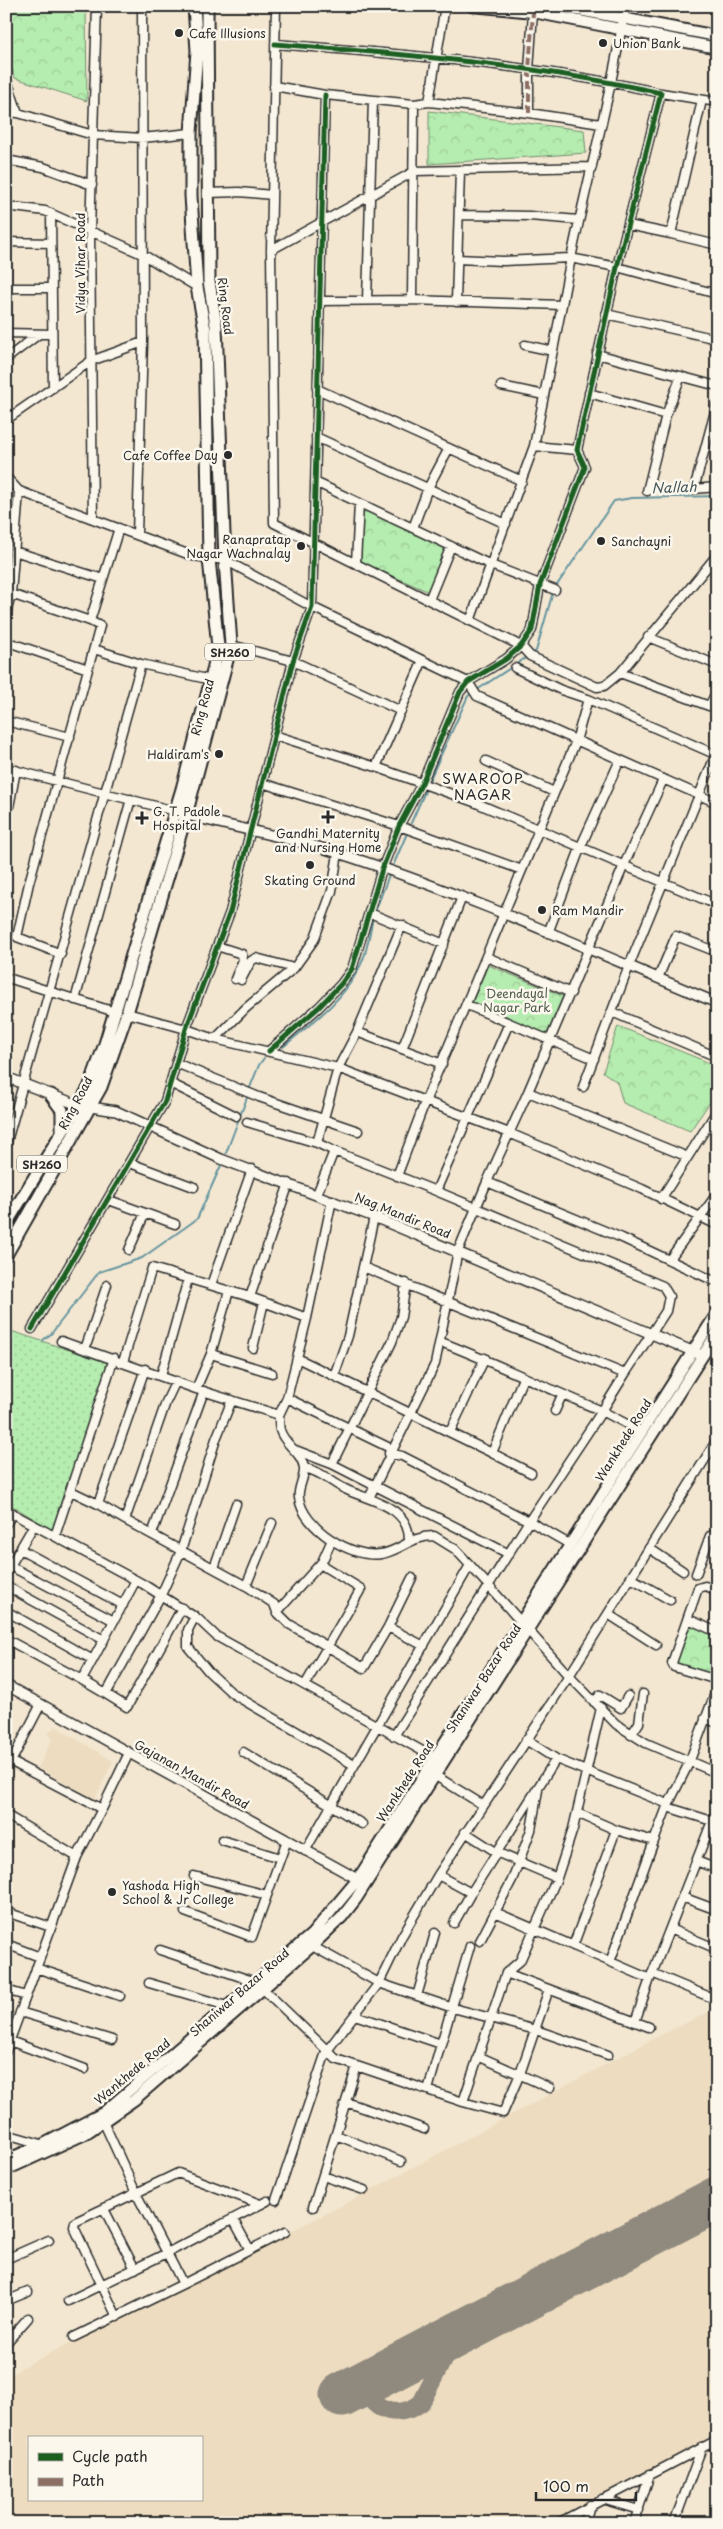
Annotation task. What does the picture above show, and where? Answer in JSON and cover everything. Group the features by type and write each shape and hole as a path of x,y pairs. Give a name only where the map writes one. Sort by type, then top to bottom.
{"main road":[{"name":"Ring Road","path":"181,813 218,647 209,558 205,330 197,287 191,196 191,134 197,51 194,6"},
{"name":"Ring Road","path":"6,1255 101,1087 121,1013 231,645 225,560 216,325 208,281 209,132 207,6"},
{"path":"472,6 717,36"},
{"path":"558,6 717,48"},
{"name":"Ring Road","path":"78,1105 89,1088 121,1013"},
{"path":"51,1095 62,1110 62,1130"},
{"name":"SH260","path":"6,1224 78,1105"},
{"name":"Wankhede Road","path":"6,2170 103,2113 227,2006 260,1985 312,1934 361,1881 431,1773 434,1758 525,1627 571,1545 717,1313"},
{"name":"Shaniwar Bazar Road","path":"431,1773 717,1333"},
{"name":"Shaniwar Bazar Road","path":"46,2148 104,2123 134,2100 260,1985 312,1946 342,1917 361,1881"},
{"name":"Wankhede Road","path":"6,2160 46,2148"}],"street":[{"name":"Vidya Vihar Road","path":"93,519 90,231 97,6"},
{"path":"137,534 143,342 142,6"},
{"path":"276,6 271,250 273,520 276,524 429,600 597,687 604,686 620,672 717,555"},
{"path":"429,102 445,6"},
{"path":"470,621 534,446 570,258 592,167 625,6"},
{"path":"529,113 529,70 533,12"},
{"path":"275,44 436,56 610,82 717,102"},
{"path":"6,77 18,113"},
{"path":"274,86 324,95 414,104 429,102 529,113 601,124"},
{"path":"526,651 542,586 585,467 577,450 617,267 661,93"},
{"path":"32,1329 130,1164 165,1101 186,1028 230,912 293,661 312,607 324,95"},
{"path":"368,300 373,100"},
{"path":"671,234 702,100"},
{"path":"412,300 415,171 414,104"},
{"path":"6,112 18,113 94,135 142,138 191,134"},
{"path":"6,160 43,167 92,186"},
{"path":"271,250 415,171 592,167"},
{"path":"456,302 460,170"},
{"path":"208,192 272,195"},
{"path":"6,206 50,213 142,254 197,287"},
{"path":"50,213 53,388"},
{"path":"459,215 529,216 579,220"},
{"path":"628,225 717,245"},
{"path":"6,242 51,244"},
{"path":"457,259 503,261 570,258 617,267 717,294"},
{"path":"6,288 52,288"},
{"path":"319,301 412,300 562,305"},
{"path":"606,314 717,339"},
{"path":"6,333 52,334"},
{"path":"6,359 39,334"},
{"path":"6,420 91,361 143,342"},
{"path":"525,345 553,351"},
{"path":"598,354 717,386"},
{"path":"647,491 666,414 681,376"},
{"path":"501,386 544,395"},
{"path":"317,389 522,480"},
{"path":"589,393 666,414"},
{"path":"717,404 694,489 717,487"},
{"path":"316,437 506,524"},
{"path":"534,446 577,450"},
{"path":"414,528 428,488 449,448"},
{"path":"6,477 19,491 193,556 225,560 312,607 423,660 469,685 477,696 717,803"},
{"path":"315,482 491,565 555,590"},
{"path":"6,614 11,594 19,491"},
{"path":"356,563 359,503"},
{"path":"90,621 119,528"},
{"path":"429,600 451,546"},
{"path":"14,551 103,579"},
{"path":"11,594 100,626 28,883 18,937 60,954"},
{"path":"648,638 717,665"},
{"path":"14,644 88,669"},
{"path":"231,645 293,661 401,711"},
{"path":"94,650 141,664 212,680"},
{"path":"269,1051 341,984 352,969 382,869 399,826 422,783 460,692 506,659 526,651"},
{"path":"376,767 423,660"},
{"path":"6,1145 141,664"},
{"path":"514,668 561,690 588,699 716,754 629,966 583,1087"},
{"path":"620,672 709,706 717,692"},
{"path":"397,1176 576,740 588,699"},
{"path":"6,721 70,737"},
{"path":"274,735 422,783 539,828 717,905"},
{"path":"548,932 581,846 620,760"},
{"path":"486,761 554,792"},
{"path":"6,768 106,792 338,853 462,897 717,1003"},
{"path":"6,819 16,770"},
{"path":"369,1498 435,1364 458,1252 486,1182 551,1041 624,865 663,780"},
{"path":"262,783 399,826 522,870"},
{"path":"75,1000 131,799"},
{"path":"215,1040 246,1008 294,968 314,940 332,891 338,853"},
{"path":"402,1050 462,897"},
{"path":"370,913 444,944"},
{"path":"317,1143 325,1120 338,1068 357,1032 402,925"},
{"path":"658,978 676,936 717,952"},
{"path":"217,946 242,954 243,960 238,979 251,961 256,958 294,968"},
{"path":"487,957 571,993"},
{"path":"11,979 50,993 121,1013 186,1028 215,1040 338,1068 509,1133 661,1198 717,1225"},
{"path":"467,1005 594,1060"},
{"path":"612,1012 717,1057"},
{"path":"436,1191 466,1118 509,1023"},
{"path":"357,1032 442,1064"},
{"path":"176,1063 259,1097 358,1131"},
{"path":"6,1078 78,1105"},
{"path":"170,1083 236,1116"},
{"path":"528,1092 688,1157"},
{"name":"Nag Mandir Road","path":"78,1105 91,1105 116,1111 221,1159 289,1183 374,1217 652,1333 702,1356"},
{"path":"661,1198 717,1111"},
{"path":"247,1122 317,1143 476,1207 663,1286 669,1296 666,1311 529,1521 394,1736"},
{"path":"317,1194 334,1151"},
{"path":"130,1164 194,1187"},
{"path":"211,1285 252,1169"},
{"path":"486,1182 712,1280"},
{"path":"250,1297 289,1183"},
{"path":"669,1260 717,1194"},
{"path":"109,1200 175,1224"},
{"path":"332,1200 297,1358 287,1398 279,1415 280,1431 287,1443 296,1450 332,1464 509,1554"},
{"path":"129,1250 145,1213"},
{"path":"334,1376 348,1336 374,1217"},
{"path":"363,1267 406,1282 625,1374"},
{"path":"123,1362 152,1268 250,1297 306,1318"},
{"path":"162,1375 188,1279"},
{"path":"332,1464 369,1393 400,1317 406,1282"},
{"path":"85,1349 107,1286"},
{"path":"152,1534 200,1390 229,1292"},
{"path":"253,1348 264,1302"},
{"path":"61,1341 114,1358 200,1390 279,1415"},
{"path":"441,1342 485,1358 522,1378 602,1411 642,1432"},
{"path":"210,1354 272,1373"},
{"path":"55,1536 114,1358"},
{"path":"297,1358 531,1473"},
{"path":"450,1432 485,1358"},
{"path":"98,1504 145,1369"},
{"path":"492,1453 522,1378"},
{"path":"125,1520 166,1402 176,1381"},
{"path":"555,1411 562,1395"},
{"path":"287,1398 350,1428 391,1451 529,1521 571,1545"},
{"path":"106,1694 162,1595 181,1551 213,1449 232,1400"},
{"path":"68,2301 167,2254 268,2202 326,2052 379,1984 402,1936 465,1832 569,1676 717,1440"},
{"path":"296,1450 304,1468 299,1498 301,1506 312,1523 331,1542 362,1553 379,1555 393,1551 409,1540 434,1536 455,1549 470,1564 488,1587 569,1676 600,1708 631,1735 689,1763 717,1773"},
{"path":"304,1468 313,1470 346,1490 369,1498 394,1511 408,1527 409,1540"},
{"path":"71,1491 246,1586 274,1604 277,1612 289,1624 364,1668 388,1627 412,1578"},
{"path":"214,1568 236,1504"},
{"path":"6,1524 9,1511 162,1595 195,1616 216,1636 434,1758"},
{"path":"246,1586 272,1523"},
{"path":"34,1525 8,1570 114,1621"},
{"path":"696,1574 710,1536 717,1535"},
{"path":"277,1612 320,1564 331,1542"},
{"path":"650,1548 683,1571"},
{"path":"20,1549 123,1605"},
{"path":"305,1685 329,1647 361,1589 320,1564"},
{"path":"306,1851 376,1725 424,1646 470,1564"},
{"path":"630,1578 670,1600"},
{"path":"82,1680 136,1580"},
{"path":"6,1586 104,1640"},
{"path":"717,1590 705,1586 698,1588 673,1666 717,1680"},
{"path":"6,1638 127,1707 182,1608"},
{"path":"6,1611 93,1660"},
{"path":"608,1614 656,1645"},
{"path":"195,1616 188,1630 188,1647 209,1672 233,1694 354,1765"},
{"path":"688,1619 717,1632"},
{"path":"388,1627 424,1646"},
{"name":"Gajanan Mandir Road","path":"6,1685 361,1881"},
{"path":"610,1962 668,1805 689,1763 717,1688"},
{"path":"631,1735 639,1723 643,1694"},
{"path":"594,1702 600,1695 621,1708 628,1696"},
{"path":"41,1704 9,1761 102,1810"},
{"path":"463,2102 506,1973 520,1960 557,1878 577,1813 600,1708"},
{"path":"705,1718 717,1723"},
{"path":"526,1740 556,1759 714,1822 696,1861 635,2022"},
{"path":"243,1752 362,1824"},
{"path":"6,2051 8,2040 77,1857 130,1753"},
{"path":"454,1923 496,1852 556,1759"},
{"path":"431,1773 483,1805"},
{"path":"480,1941 519,1862 531,1830 539,1785"},
{"path":"577,1813 616,1830 654,1841"},
{"path":"6,1815 77,1857"},
{"path":"573,1946 616,1830"},
{"path":"465,1832 496,1852 557,1878"},
{"path":"222,1840 280,1858"},
{"path":"185,1912 252,1937 287,1840"},
{"path":"696,1861 717,1868"},
{"path":"194,1876 267,1895"},
{"path":"438,1876 471,1893"},
{"path":"682,1897 717,1910"},
{"path":"6,1912 51,1926"},
{"path":"495,1912 610,1962 717,2000"},
{"path":"670,1929 717,1949"},
{"path":"416,1996 435,1933"},
{"path":"6,1944 40,1956"},
{"path":"312,1946 379,1984 453,2008 536,2030 608,2055"},
{"path":"428,2090 470,1946"},
{"path":"160,1950 260,1985 326,2052 336,2059 463,2102 504,2112 520,2074 549,1989"},
{"path":"36,1968 120,1996"},
{"path":"506,1973 648,2027"},
{"path":"149,1983 227,2006"},
{"path":"6,1990 26,1996"},
{"path":"20,2012 112,2040"},
{"path":"355,2015 441,2044"},
{"path":"8,2040 85,2069"},
{"path":"478,2056 550,2088"},
{"path":"314,2207 357,2066"},
{"path":"346,2102 424,2130"},
{"path":"104,2123 136,2193 183,2284"},
{"path":"6,2134 46,2148"},
{"path":"336,2135 401,2161"},
{"path":"117,2317 74,2227 75,2222 180,2173 268,2202"},
{"path":"323,2176 364,2190"},
{"path":"104,2209 135,2269"},
{"path":"233,2219 250,2250"},
{"path":"74,2337 284,2232"},
{"path":"6,2259 49,2240"},
{"path":"6,2301 28,2292"},
{"path":"6,2343 28,2318"},
{"path":"558,2523 717,2440"},
{"path":"674,2523 702,2447"},
{"path":"634,2523 650,2474"},
{"path":"602,2499 639,2510"},
{"path":"585,2523 590,2505"}],"shaded area":[{"path":"55,1726 113,1761 95,1799 38,1768 52,1739 48,1733"},
{"path":"717,2008 717,2434 546,2523 6,2523 6,2379 21,2368 339,2207 653,2039"}],"green space":[{"path":"6,6 86,6 87,101 15,78 6,52"},
{"path":"429,111 584,130 586,153 429,164"},
{"path":"362,507 448,547 431,593 361,562"},
{"name":"Deendayal Nagar Park","path":"488,965 563,996 547,1034 472,1003"},
{"path":"618,1026 717,1066 717,1092 690,1131 623,1103 617,1082 603,1072"},
{"path":"8,1330 109,1363 52,1530 6,1502 6,1332"},
{"path":"689,1624 717,1635 717,1677 675,1664"}],"waterway":[{"name":"Nallah","path":"555,588 614,501 632,498 717,496"},
{"path":"531,654 536,651 553,592"},
{"path":"477,690 527,657"},
{"path":"429,781 468,696 473,693"},
{"path":"411,823 426,789"},
{"path":"392,868 408,831"},
{"path":"375,912 389,875"},
{"path":"283,1047 334,1003 351,982 364,958 373,918"},
{"path":"249,1090 259,1065 264,1058"},
{"path":"226,1153 248,1095"},
{"path":"43,1340 51,1334 99,1272 142,1258 197,1219 222,1163"}],"taxiway":[{"path":"402,2363 384,2361 369,2371 365,2389 375,2404 389,2411 405,2411 421,2403 456,2335"}],"runway":[{"path":"342,2395 717,2199"}],"marked path":[{"path":"529,113 529,70 533,12"}],"cycle path":[{"path":"269,1051 319,1007 341,984 352,969 382,869 399,826 422,783 460,692 468,682 506,659 521,646 532,630 540,585 585,467 577,450 617,267 661,93 613,83 517,68 372,52 275,44"},
{"path":"32,1329 165,1101 186,1029 230,912 293,661 312,607 325,95"}],"place":[{"name":"Cafe Illusions","path":"179,33"},
{"name":"Union Bank","path":"603,43"},
{"name":"Cafe Coffee Day","path":"228,455"},
{"name":"Sanchayni","path":"601,541"},
{"name":"Ranapratap Nagar Wachnalay","path":"301,546"},
{"name":"Haldiram's","path":"219,754"},
{"name":"Gandhi Maternity and Nursing Home","path":"328,817"},
{"name":"G. T. Padole Hospital","path":"142,818"},
{"name":"Skating Ground","path":"310,865"},
{"name":"Ram Mandir","path":"542,910"},
{"name":"Yashoda High School & Jr College","path":"112,1892"}],"district":[{"name":"SWAROOP NAGAR","path":"483,786"}]}
